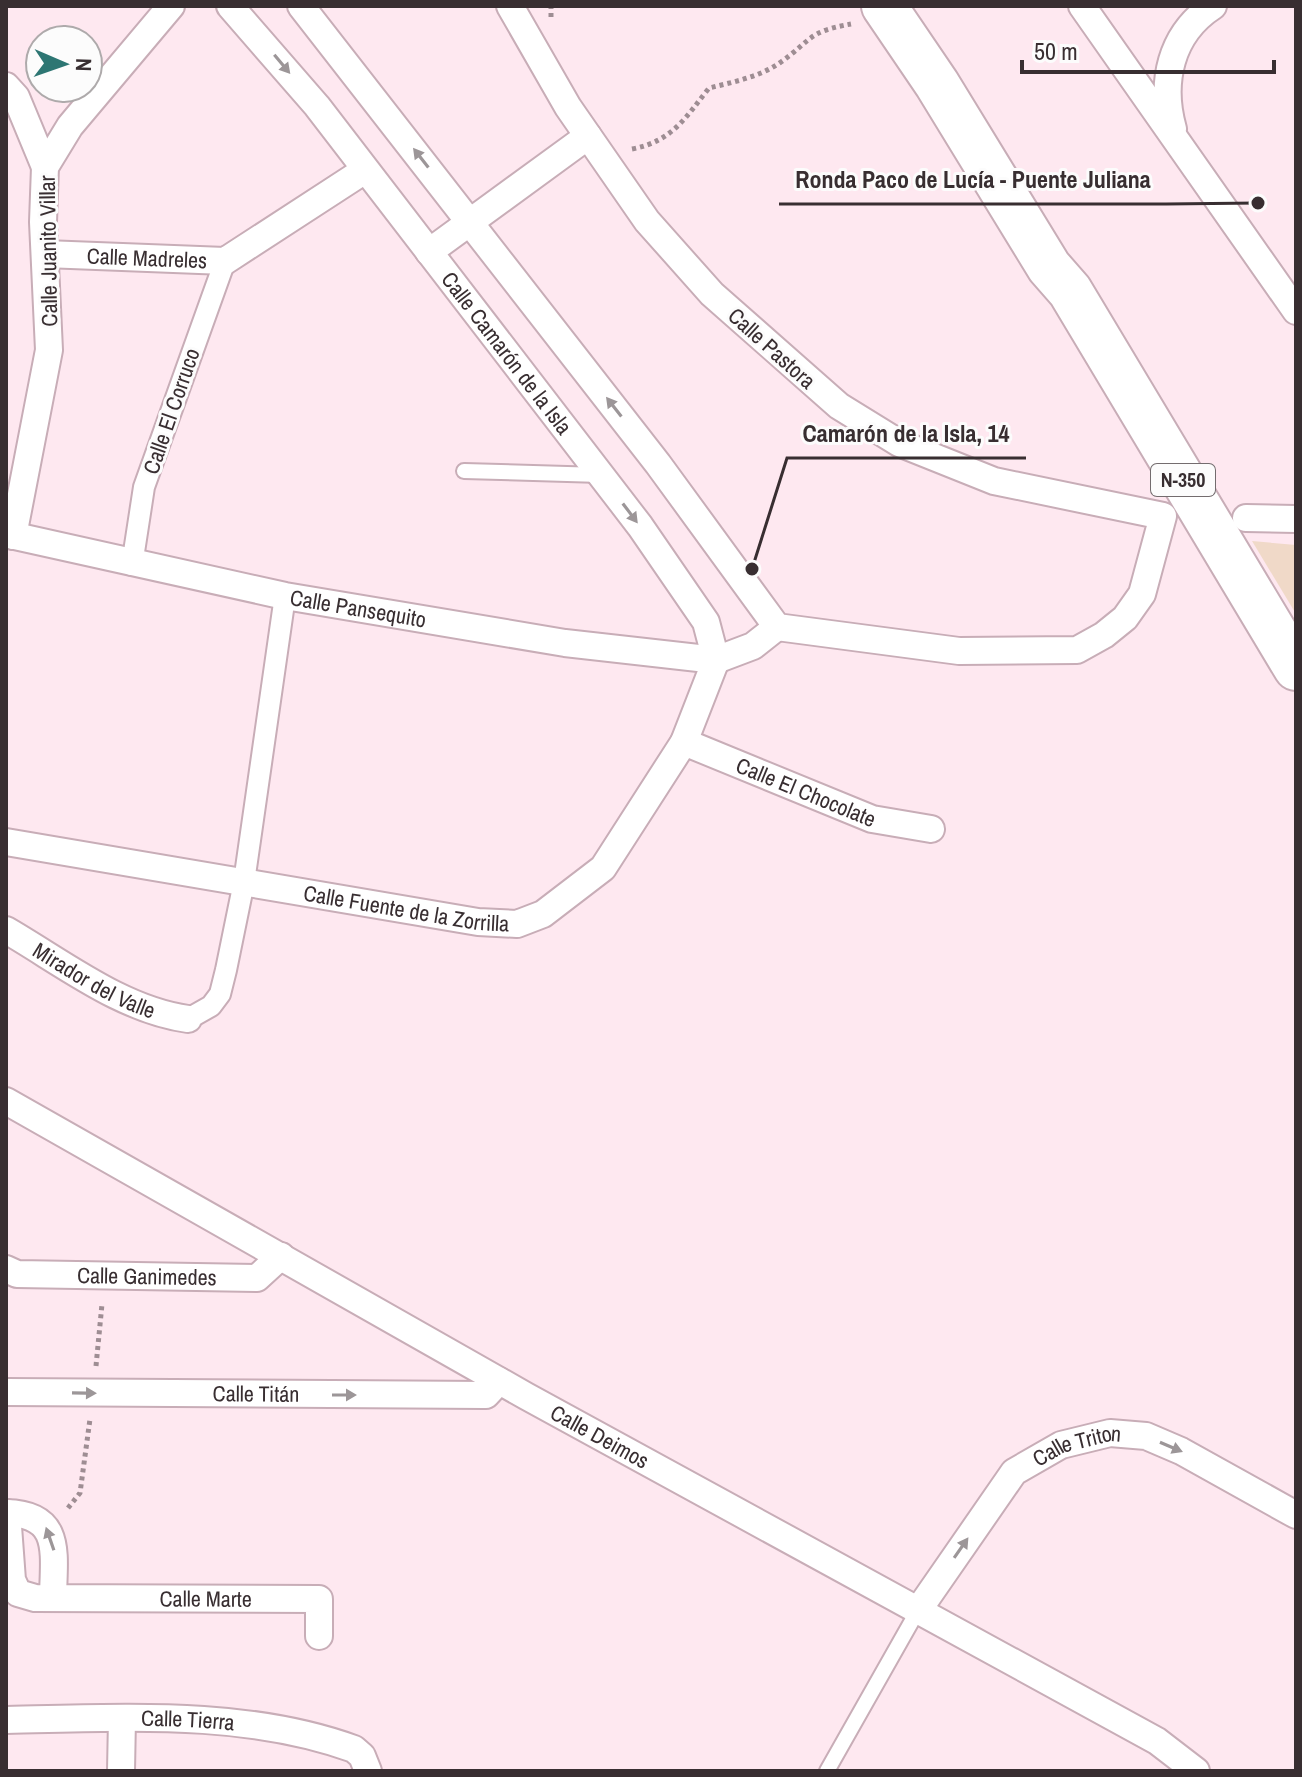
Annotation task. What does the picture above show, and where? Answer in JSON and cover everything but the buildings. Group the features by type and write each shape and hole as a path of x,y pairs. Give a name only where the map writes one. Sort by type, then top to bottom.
{"highway":[{"name":"N-350","path":"895,10 1063,263 1070,291 1296,668"}],"street":[{"name":"Calle Juanito Villar","path":"9,535 49,350 45,167 70,126 171,6"},
{"name":"Calle Camarón de la Isla","path":"230,6 317,106 601,475 706,622 716,660"},
{"path":"301,6 658,464 777,627 753,646 716,660"},
{"name":"Calle Pastora","path":"510,6 588,136 647,221 712,294 839,406 899,443 994,481 1163,516 1142,594 1125,618 1104,635 1077,650 959,651 777,627"},
{"path":"1082,6 1294,305"},
{"path":"1176,140 1168,113 1167,84 1172,55 1185,32 1213,6"},
{"path":"6,86 16,97 45,167"},
{"path":"429,252 588,136"},
{"name":"Calle Madreles","path":"45,254 225,261 365,170"},
{"name":"Calle El Corruco","path":"132,565 144,487 225,261"},
{"path":"1246,518 1296,519"},
{"name":"Calle Pansequito","path":"9,535 132,565 285,596 565,643 716,660"},
{"path":"188,1019 211,1006 220,994 244,882 285,596"},
{"name":"Calle Fuente de la Zorrilla","path":"6,842 478,922 517,924 543,914 603,868 684,742 716,660"},
{"name":"Calle El Chocolate","path":"684,742 872,819 931,829"},
{"name":"Mirador del Valle","path":"6,930 136,1006 161,1015 188,1019"},
{"name":"Calle Deimos","path":"6,1101 499,1381 1157,1741 1196,1771"},
{"name":"Calle Ganimedes","path":"6,1269 17,1274 257,1278 281,1256"},
{"name":"Calle Titán","path":"6,1392 486,1395 499,1381"},
{"name":"Calle Triton","path":"917,1612 1014,1472 1061,1445 1110,1433 1146,1436 1181,1451 1296,1515"},
{"name":"Calle Marte","path":"41,1519 28,1513 7,1513 12,1580 18,1593 35,1598 319,1599 319,1636"},
{"path":"41,1519 54,1550 53,1596"},
{"path":"121,1771 122,1718"},
{"name":"Calle Tierra","path":"6,1720 122,1718 255,1725 343,1745 365,1764"}],"lane":[{"path":"464,471 601,475"},
{"path":"827,1771 917,1612"}],"path":[{"path":"588,136 619,151 641,147 691,117 709,88 754,76 781,62 804,39 823,29 895,10"},
{"path":"41,1519 70,1507 80,1493 94,1393 105,1277"}],"shaded area":[{"path":"1252,541 1296,545 1296,614"}],"place":[{"name":"Ronda Paco de Lucía - Puente Juliana","path":"1258,203"},
{"name":"Camarón de la Isla, 14","path":"752,569"}]}
